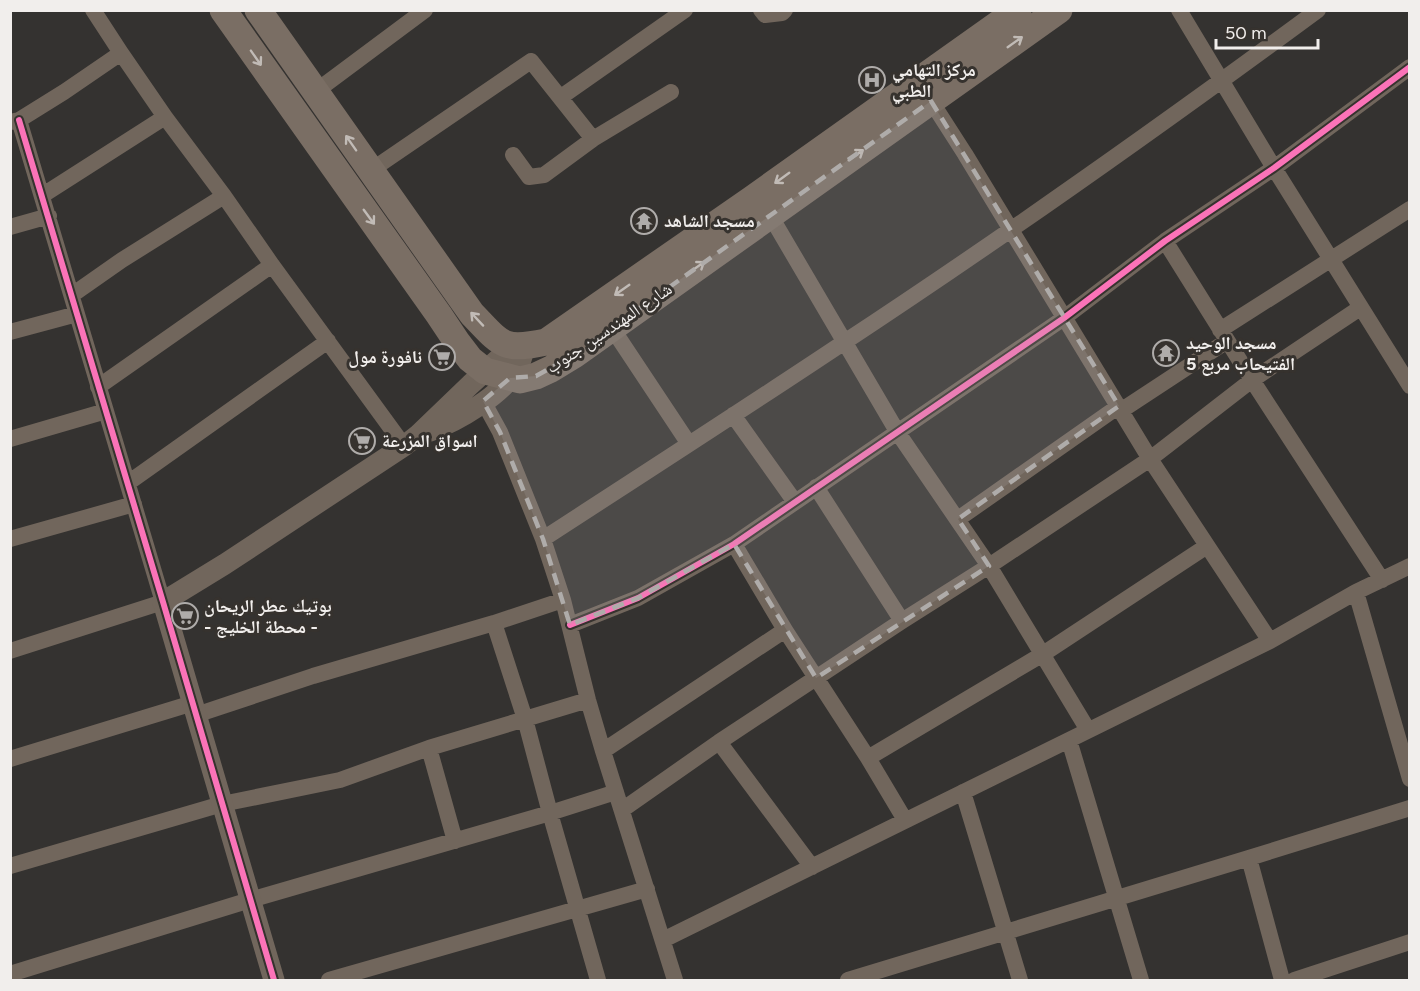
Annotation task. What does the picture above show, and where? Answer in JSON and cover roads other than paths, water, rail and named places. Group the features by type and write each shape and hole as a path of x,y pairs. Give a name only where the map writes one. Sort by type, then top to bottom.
{"highway":[{"path":"223,10 457,342 470,359 497,375"},
{"path":"258,10 472,314 496,339 516,346"},
{"name":"شارع المهندسين جنوب","path":"516,346 546,342 1018,10"},
{"name":"شارع المهندسين جنوب","path":"497,375 520,380 551,369 1059,10"}],"street":[{"path":"93,10 165,117 328,341 411,441"},
{"path":"315,92 425,10"},
{"path":"561,97 668,16 686,10"},
{"path":"761,10 765,15 782,13 785,10"},
{"path":"1179,10 1410,386"},
{"path":"543,539 845,342 1010,230 1222,81 1318,10"},
{"path":"121,53 64,92 15,121 43,195 274,981"},
{"path":"370,171 531,61 593,139"},
{"path":"570,625 638,598 734,544 1064,318 1165,242 1274,168 1410,67"},
{"path":"513,155 529,177 544,175 593,139 671,92"},
{"path":"931,101 1150,459 1270,641"},
{"path":"43,195 165,117"},
{"path":"72,295 122,260 224,196"},
{"path":"958,519 1120,408 1330,258 1410,208"},
{"path":"770,215 898,433 989,566 1088,730"},
{"path":"10,226 49,216"},
{"path":"1165,242 1382,580"},
{"path":"98,387 272,265"},
{"path":"622,810 719,742 1150,459 1252,380 1360,308"},
{"path":"10,332 77,314"},
{"path":"612,328 689,444"},
{"path":"128,483 328,341"},
{"path":"10,651 163,602 411,441 497,375 517,369 522,359 516,346"},
{"path":"411,441 447,424 483,401 497,375"},
{"path":"483,401 501,432 543,539 563,600 603,751 675,981"},
{"path":"10,439 106,411"},
{"path":"733,415 795,502"},
{"path":"816,487 902,621"},
{"path":"10,539 134,504"},
{"path":"734,544 785,630 868,758 905,820"},
{"path":"868,758 1043,654 1207,546"},
{"path":"663,940 1270,641 1356,592 1410,566"},
{"path":"1356,592 1410,779"},
{"path":"10,759 313,676 494,623 563,600"},
{"path":"494,623 525,719 598,981"},
{"path":"603,751 785,630"},
{"path":"10,866 222,804 340,780 429,748 588,700"},
{"path":"1069,740 1141,981"},
{"path":"719,742 812,867"},
{"path":"429,748 455,841"},
{"path":"10,974 250,900 616,792"},
{"path":"963,792 1020,981"},
{"path":"848,981 1410,808"},
{"path":"1249,858 1282,981"},
{"path":"329,981 647,889"},
{"path":"1294,981 1410,942"}],"place":[{"name":"مركز التهامي الطبي","path":"872,80"},
{"name":"مسجد الشاهد","path":"644,221"},
{"name":"مسجد الوحيد الفتيحاب مربع 5","path":"1166,353"},
{"name":"نافورة مول","path":"442,357"},
{"name":"اسواق المزرعة","path":"362,441"},
{"name":"بوتيك عطر الريحان - محطة الخليج -","path":"185,616"}]}
